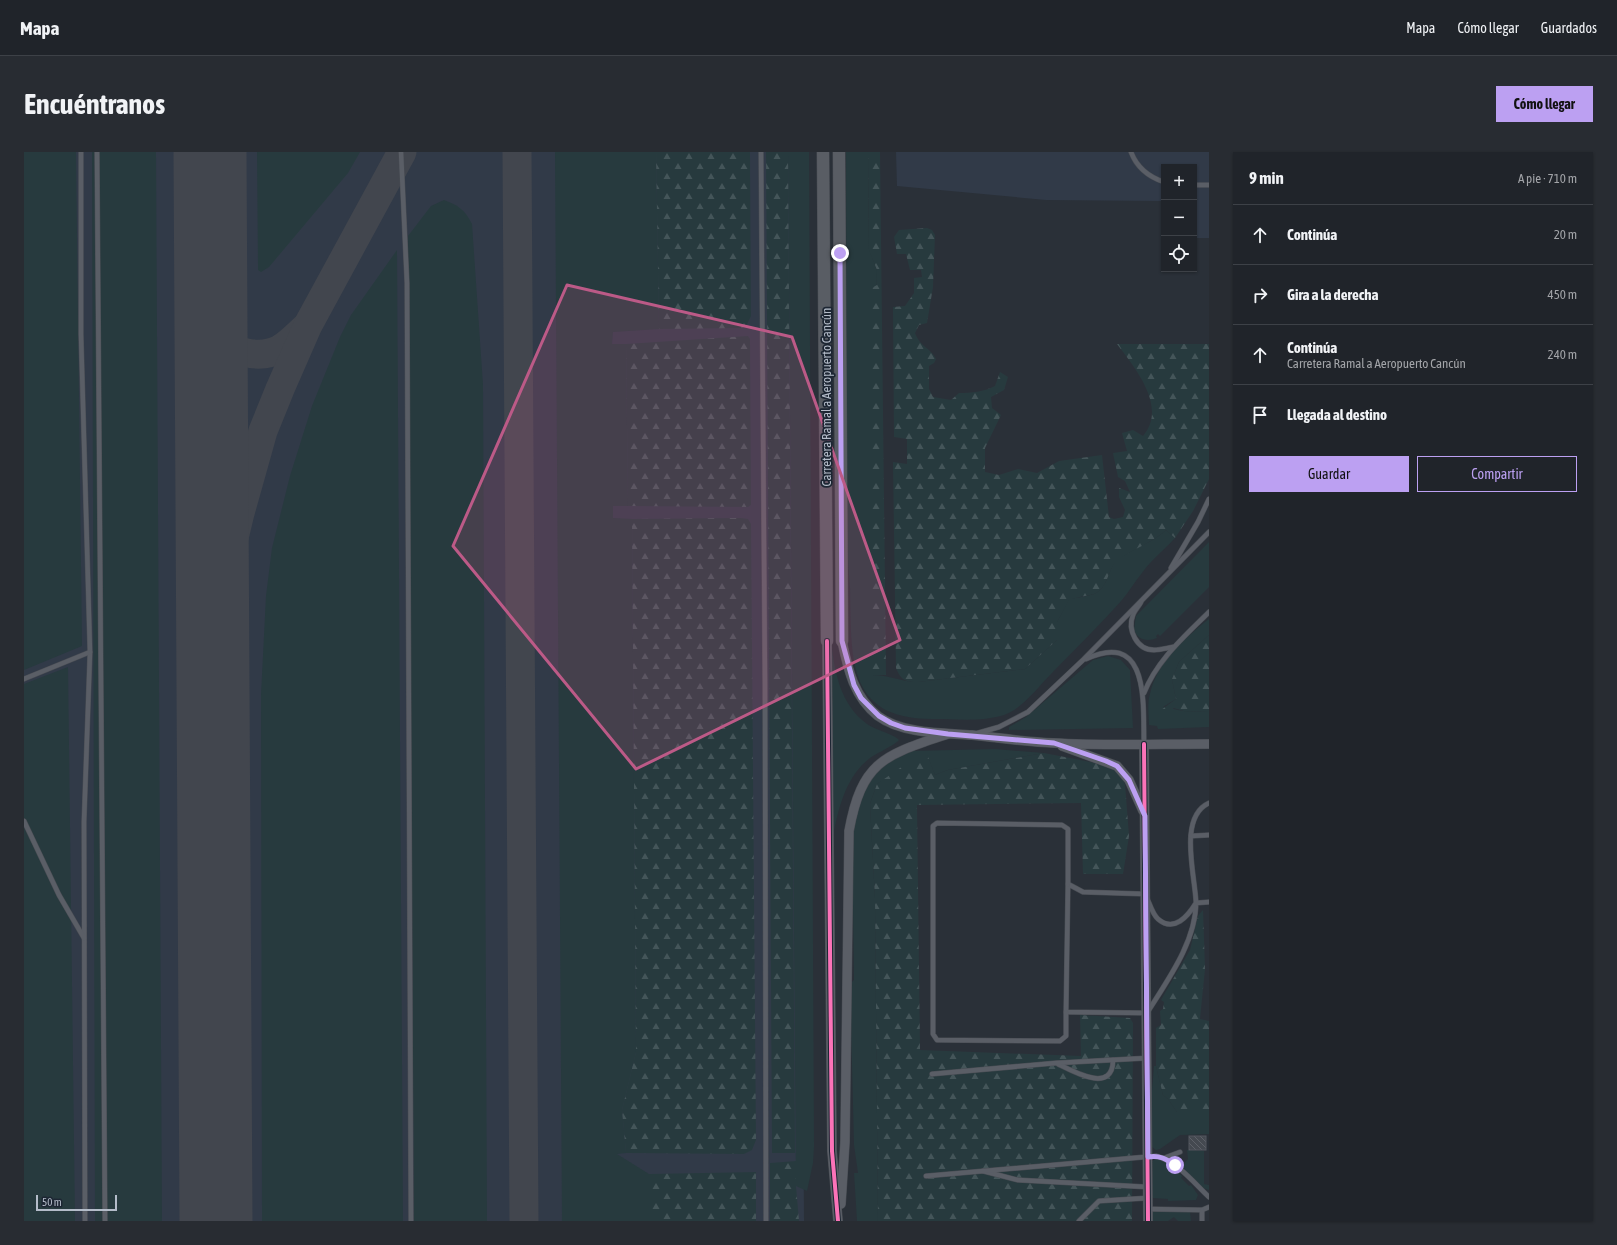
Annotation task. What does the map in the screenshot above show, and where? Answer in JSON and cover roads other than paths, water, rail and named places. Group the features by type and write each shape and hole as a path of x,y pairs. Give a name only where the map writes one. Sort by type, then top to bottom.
{"main road":[{"name":"Carretera Ramal a Aeropuerto Cancún","path":"823,152 827,641"},
{"name":"Carretera Ramal a Aeropuerto Cancún","path":"839,152 842,641"}],"street":[{"path":"827,641 832,1151 839,1221"},
{"path":"842,641 854,685 861,698 879,716 891,723 905,728 948,734 1054,743 1209,744"},
{"path":"839,1221 845,1142 849,831 852,814 859,791 873,768 898,752 948,734"},
{"path":"1054,743 1117,766 1129,780 1145,816"},
{"path":"1144,744 1148,1058 1148,1221"}],"lane":[{"path":"81,152 81,334 85,425 90,652 84,822 85,1221"},
{"path":"97,152 105,1221"},
{"path":"401,152 407,283 411,1221"},
{"path":"760,152 765,685 766,1221"},
{"path":"1131,152 1139,166 1147,174 1161,181"},
{"path":"1197,185 1209,185"},
{"path":"1167,574 1198,522 1209,499"},
{"path":"970,735 999,727 1028,712 1083,660 1150,589 1209,532"},
{"path":"1150,589 1133,615 1131,631 1134,638 1146,649 1153,650 1173,647"},
{"path":"1143,695 1150,679 1173,647 1209,612"},
{"path":"1083,660 1100,652 1107,651 1120,654 1135,666 1140,675 1143,695 1144,744"},
{"path":"24,679 90,652"},
{"path":"1066,1012 1147,1013 1182,956 1191,930 1196,903 1191,836 1192,827 1196,814 1202,806 1209,803"},
{"path":"24,821 59,895 85,940"},
{"path":"936,823 1067,826 1068,884 1066,1036 1060,1041 937,1040 933,1034 933,826 936,823"},
{"path":"1191,836 1209,835"},
{"path":"1068,884 1083,892 1145,894 1154,915 1158,920 1167,924 1178,923 1185,918 1196,903 1209,902"},
{"path":"932,1074 1148,1058"},
{"path":"1056,1064 1094,1079 1105,1078 1110,1074 1113,1066 1113,1060"},
{"path":"1164,1158 1180,1152"},
{"path":"926,1176 980,1170 1156,1156 1164,1158 1175,1165 1209,1198"},
{"path":"980,1170 1018,1180 1148,1187"},
{"path":"1079,1221 1099,1201 1148,1198"},
{"path":"1148,1209 1202,1210 1209,1207"},
{"path":"1202,1210 1202,1221"}]}
